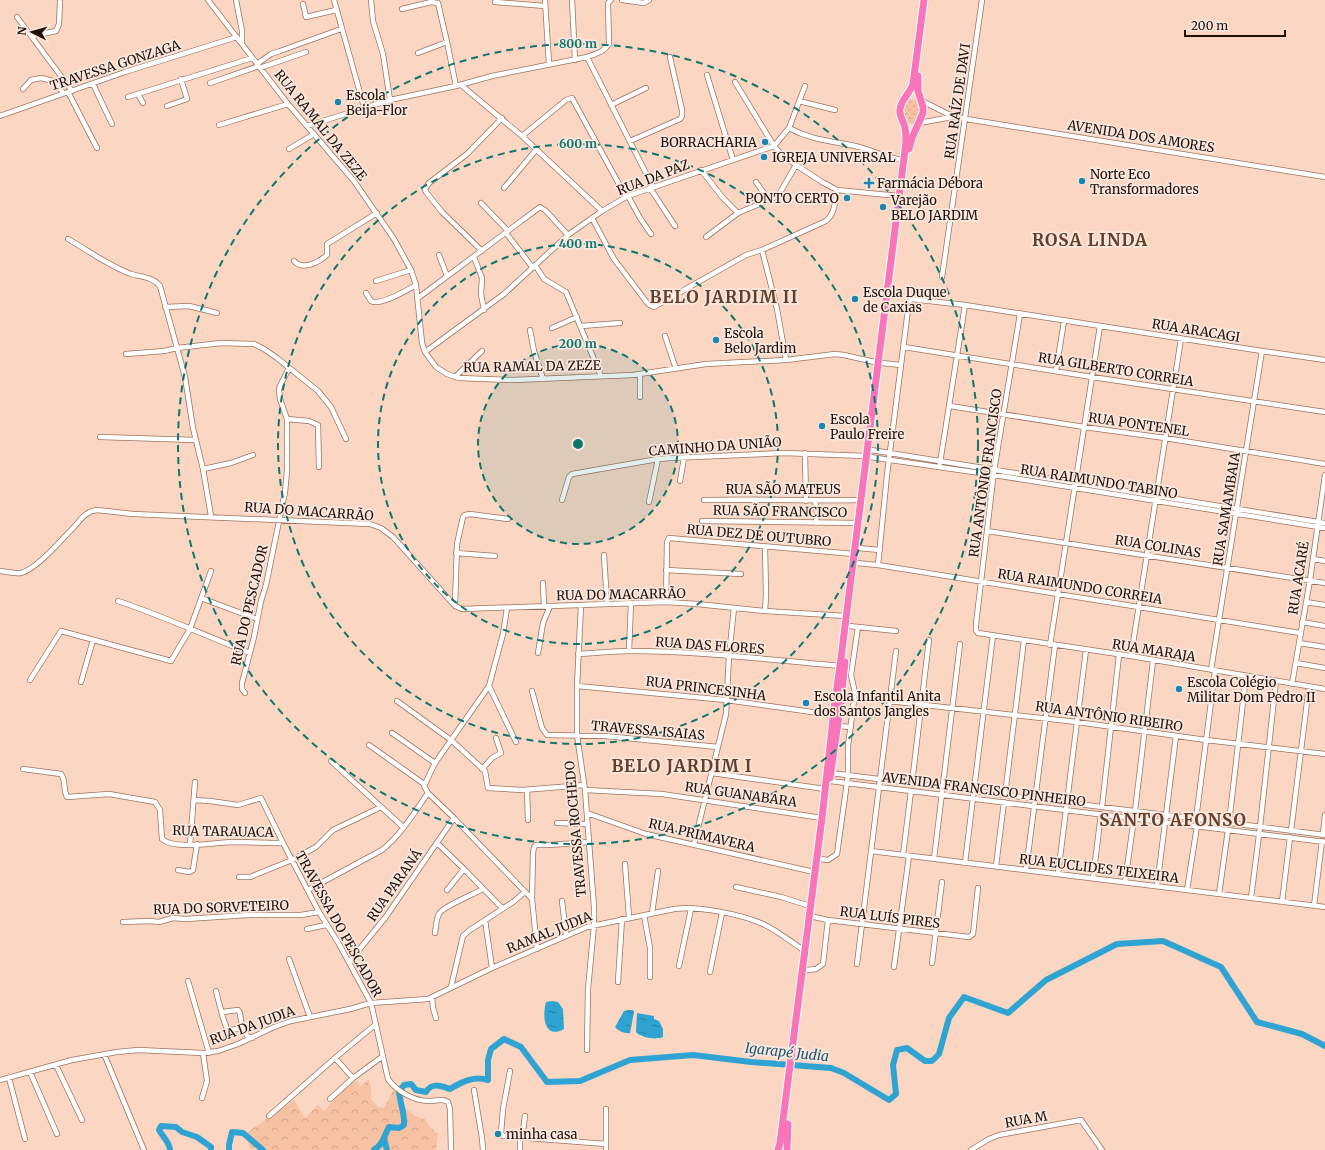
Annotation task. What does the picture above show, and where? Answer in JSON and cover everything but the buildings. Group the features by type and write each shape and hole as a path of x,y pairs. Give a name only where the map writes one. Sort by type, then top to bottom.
{"highway":[{"path":"787,1150 789,1094 814,872 825,788 832,748 838,726 840,666 869,455 907,134 900,114 900,108 911,89 915,74 926,0"},
{"path":"880,363 910,145 923,113 923,107 918,91 918,71 926,0"},
{"path":"906,98 913,96 920,100"},
{"path":"904,122 910,126 919,123"},
{"path":"794,1046 807,970 814,917 831,773 833,716 838,702 850,626 858,523 869,455"},
{"path":"778,1150 789,1094"}],"street":[{"name":"RUA RAMAL DA ZEZE","path":"208,0 288,104 354,181 401,249 416,285 422,343 425,352 436,367 447,374 455,377 491,380 640,375 718,363 786,360 839,354 880,363 901,365"},
{"path":"236,0 242,31 242,43"},
{"path":"334,0 364,107"},
{"path":"371,0 373,21 383,54 390,100"},
{"path":"545,0 549,64"},
{"path":"572,0 575,60"},
{"path":"307,126 390,100 458,86 492,76 586,57 606,48 608,45 608,3 611,0"},
{"path":"622,0 644,2 649,0"},
{"name":"RUA RAÍZ DE DAVI","path":"942,277 982,0"},
{"path":"32,36 56,31 59,24 60,2"},
{"path":"402,9 431,2 438,3 458,86 502,118 602,210"},
{"path":"495,2 545,6"},
{"path":"303,4 306,17 336,10"},
{"path":"17,16 32,36 68,92 97,148"},
{"path":"259,66 271,54 341,29"},
{"name":"TRAVESSA GONZAGA","path":"0,116 125,72 237,37"},
{"path":"418,53 447,42"},
{"path":"210,83 306,52"},
{"path":"586,57 630,141 652,187 675,226"},
{"path":"630,141 682,116 670,57"},
{"path":"128,97 181,79 252,58"},
{"path":"707,75 733,160"},
{"path":"23,89 30,80 47,79 68,92"},
{"path":"167,106 187,99 181,79"},
{"path":"735,82 774,146 780,153 796,165 837,190 899,196"},
{"path":"93,84 112,124"},
{"path":"774,146 789,128 805,86"},
{"path":"611,105 646,88"},
{"path":"138,94 143,104"},
{"path":"522,136 571,97 627,196 651,234"},
{"name":"AVENIDA DOS AMORES","path":"920,100 954,117 1325,177"},
{"path":"799,101 835,110"},
{"path":"219,125 288,104"},
{"name":"AVENIDA DOS AMORES","path":"919,123 954,117"},
{"path":"482,251 442,212 425,191 429,183 467,154 502,118"},
{"path":"789,128 814,139 855,146 891,158 904,160"},
{"path":"289,149 314,134"},
{"name":"RUA DA PAZ","path":"425,352 504,294 568,235 602,210 627,196 774,146"},
{"path":"504,188 536,150"},
{"path":"706,237 738,213 780,194 796,165"},
{"path":"702,170 723,198 738,213"},
{"path":"756,182 769,200"},
{"path":"592,218 620,267 648,304 652,307 657,306 746,255 762,250 829,219 833,212 837,190"},
{"path":"481,203 507,232 544,279 566,292 601,376"},
{"path":"418,298 540,207 542,207 568,235"},
{"path":"294,261 302,266 313,264 327,255 327,244 377,213"},
{"path":"68,239 121,270 150,279 158,284 162,292 164,307 177,348 184,377 211,516"},
{"path":"762,250 786,360"},
{"path":"440,255 447,276"},
{"path":"474,257 482,278 481,294 484,310"},
{"path":"376,281 411,270"},
{"path":"366,293 374,303 395,296 416,285"},
{"name":"RUA ARACAGI","path":"904,347 911,299 965,305 1325,360"},
{"path":"940,464 965,305"},
{"path":"164,307 189,306 217,313"},
{"name":"RUA ANTÔNIO FRANCISCO","path":"980,634 977,632 975,627 994,473 1020,314"},
{"path":"552,328 577,318"},
{"path":"1056,371 1064,321"},
{"path":"581,326 620,323"},
{"path":"1026,870 1045,718 1058,594 1100,326"},
{"path":"530,330 535,356 543,379"},
{"path":"665,336 676,369"},
{"path":"1130,656 1181,339"},
{"path":"126,354 221,344 254,344 264,349 318,391 328,403 337,418 346,438"},
{"path":"878,565 890,453 904,347"},
{"name":"RUA GILBERTO CORREIA","path":"904,347 1325,412"},
{"path":"455,377 482,351"},
{"name":"RUA SAMAMBAIA","path":"1196,819 1206,740 1218,619 1228,568 1262,351"},
{"path":"289,368 279,388 279,396 287,419 309,421 318,425 319,467"},
{"path":"640,375 640,397"},
{"name":"RUA PONTENEL","path":"950,406 1165,438 1325,464"},
{"name":"RUA DO PESCADOR","path":"245,693 242,689 242,683 250,653 260,601 266,585 286,481 287,419"},
{"path":"100,437 196,440"},
{"name":"CAMINHO DA UNIÃO","path":"562,500 569,477 572,474 658,459 764,453 869,455"},
{"path":"805,453 806,501"},
{"name":"RUA RAIMUNDO TABINO","path":"869,455 890,453 940,464 994,473 1237,509 1317,524 1325,528"},
{"path":"203,469 231,463 253,455"},
{"name":"RUA RAIMUNDO TABINO","path":"869,455 890,460 940,464"},
{"path":"680,481 684,458"},
{"path":"649,502 658,459"},
{"name":"RUA ACARÉ","path":"1292,684 1310,580 1325,476"},
{"name":"RUA RAIMUNDO TABINO","path":"1155,498 1236,514 1317,524 1325,523"},
{"name":"RUA SÃO MATEUS","path":"704,500 861,500"},
{"path":"815,501 817,512 816,523"},
{"path":"1223,507 1223,512"},
{"name":"RUA DO MACARRÃO","path":"0,571 16,573 28,570 51,551 84,515 93,510 133,514 211,516 370,524 378,526 393,537 455,606 465,609 666,602 765,611 846,616"},
{"path":"455,606 456,553 458,537 464,515 470,514 508,519"},
{"name":"RUA SÃO FRANCISCO","path":"702,521 858,523"},
{"name":"RUA COLINAS","path":"987,531 1065,544 1325,582"},
{"name":"RUA DEZ DE OUTUBRO","path":"666,570 668,539 674,538 765,547 856,551 880,550"},
{"path":"765,547 765,611"},
{"path":"456,553 495,556"},
{"path":"604,555 607,604"},
{"path":"1313,559 1325,561"},
{"name":"RUA RAIMUNDO CORREIA","path":"856,564 878,565 1300,632"},
{"path":"666,602 666,570 741,574"},
{"path":"30,680 61,631 171,661 190,629 211,571"},
{"path":"542,583 544,606"},
{"path":"201,598 257,619"},
{"path":"118,601 153,613 250,653"},
{"path":"1306,602 1325,605"},
{"path":"629,651 631,603"},
{"name":"TRAVESSA ROCHEDO","path":"581,605 577,686 577,735 585,788 594,907 594,925 588,989 587,1050"},
{"path":"538,653 543,623 550,606"},
{"path":"424,784 451,740 471,714 489,686 503,634 507,608"},
{"path":"694,844 726,714 729,656 734,608"},
{"path":"1302,622 1325,626"},
{"path":"850,626 896,631"},
{"path":"820,859 828,860 837,854 848,775 848,746 855,693 851,675 858,627"},
{"name":"RUA MARAJA","path":"980,634 1130,656 1325,689"},
{"path":"965,863 993,636"},
{"path":"81,682 93,640"},
{"path":"912,783 929,640"},
{"path":"1005,795 1024,640"},
{"path":"1299,643 1325,647"},
{"path":"934,859 960,644"},
{"path":"1058,874 1086,650"},
{"name":"RUA DAS FLORES","path":"578,654 629,651 673,652 840,666"},
{"path":"857,964 896,651"},
{"path":"1102,807 1119,655"},
{"path":"1135,811 1153,660"},
{"path":"1296,663 1325,668"},
{"path":"1229,823 1246,676"},
{"path":"1251,898 1276,681"},
{"path":"489,686 516,742"},
{"name":"RUA PRINCESINHA","path":"577,686 726,700 833,716"},
{"path":"1291,830 1309,686"},
{"name":"TRAVESSA ISAIAS","path":"532,691 545,734 605,736 718,747"},
{"path":"397,701 451,740 482,769 492,758 501,753 496,738"},
{"name":"RUA ANTÔNIO RIBEIRO","path":"889,701 1014,714 1206,740 1325,754"},
{"path":"838,726 851,727"},
{"path":"392,733 436,764"},
{"path":"1157,886 1176,736"},
{"path":"369,744 424,784 427,792 532,899"},
{"path":"330,761 403,827"},
{"name":"RUA TARAUACA","path":"23,769 61,774 64,779 67,797 109,794 155,802 160,810 162,836 164,841 171,844 190,845 228,842 283,843"},
{"name":"RUA GUANABARA","path":"482,769 486,773 488,788 511,790 585,788 662,794 822,818"},
{"path":"712,773 825,788"},
{"name":"AVENIDA FRANCISCO PINHEIRO","path":"831,773 1324,835"},
{"name":"AVENIDA FRANCISCO PINHEIRO","path":"830,781 1324,842"},
{"path":"190,845 195,782"},
{"path":"527,790 528,820"},
{"path":"894,967 906,856 911,791"},
{"path":"308,890 377,854 392,842 427,792"},
{"name":"TRAVESSA DO PESCADOR","path":"194,800 238,805 261,798 319,912 349,962 371,1003 388,1079 405,1094 419,1100 443,1100 448,1102 450,1110 451,1150"},
{"path":"996,866 1004,802"},
{"path":"239,877 250,876 292,860 316,847 333,830 381,807"},
{"name":"RUA PRIMAVERA","path":"587,814 646,834 814,872"},
{"path":"1093,878 1101,814"},
{"path":"1324,835 1325,815"},
{"name":"RUA PARANÁ","path":"349,962 385,918 454,818"},
{"path":"1125,882 1134,818"},
{"path":"557,823 588,824"},
{"path":"1188,890 1197,826"},
{"path":"1219,894 1228,830"},
{"path":"1282,902 1290,837"},
{"path":"537,949 532,899 532,853 534,847 536,845 589,842"},
{"path":"1314,906 1324,842"},
{"path":"437,843 502,908"},
{"path":"178,870 189,872 193,870 197,844"},
{"name":"RUA EUCLIDES TEIXEIRA","path":"871,852 1325,907"},
{"path":"625,864 629,917"},
{"path":"446,890 464,869"},
{"path":"652,913 658,870"},
{"path":"932,962 942,882"},
{"path":"736,887 781,897 810,906"},
{"name":"RUA LUÍS PIRES","path":"814,917 828,920 971,937 973,934 978,888"},
{"path":"435,933 438,914 444,908 483,889"},
{"path":"451,987 463,936 502,908 513,902 525,892"},
{"path":"562,900 566,935"},
{"name":"RAMAL JUDIA","path":"371,1003 415,1000 432,997 566,935 594,925 674,909 691,909 746,918 761,924 805,951"},
{"path":"679,966 691,909"},
{"name":"RUA DO SORVETEIRO","path":"123,922 159,922 173,918 185,919 235,916 301,915 319,912"},
{"path":"710,972 722,913"},
{"path":"644,915 650,948 650,977"},
{"path":"618,982 622,919"},
{"path":"485,920 492,968"},
{"path":"807,970 816,969 823,964 828,920"},
{"path":"307,929 326,925"},
{"path":"289,959 310,1017"},
{"path":"188,981 206,1053 207,1081 202,1098"},
{"path":"216,991 227,1030 242,1028"},
{"path":"432,997 432,1008 436,1018"},
{"name":"RUA DA JUDIA","path":"0,1080 72,1060 104,1054 138,1050 206,1053 218,1051 252,1038 274,1027 371,1003"},
{"path":"222,1012 238,1010 240,1013 242,1028 248,1037 252,1038"},
{"path":"269,1116 376,1024"},
{"path":"104,1054 144,1150"},
{"path":"330,1099 353,1078 383,1056"},
{"path":"335,1058 353,1078"},
{"path":"56,1065 82,1120"},
{"path":"510,1071 503,1109 502,1134 521,1138 606,1144"},
{"path":"30,1072 57,1134"},
{"path":"9,1078 25,1139"},
{"path":"474,1090 483,1150"},
{"path":"606,1109 606,1150"},
{"path":"520,1150 525,1116"},
{"name":"RUA M","path":"971,1150 999,1135 1081,1120 1102,1150"}],"green space":[{"path":"910,99 918,100 921,108 918,122 914,124 906,122 903,113 905,104"},
{"path":"368,1079 371,1086 371,1099 378,1107 384,1108 393,1091 405,1098 402,1105 415,1116 426,1120 429,1126 438,1134 436,1150 260,1150 250,1148 245,1134 294,1100 305,1118 318,1105 324,1111 345,1088 357,1080 361,1087"}],"water":[{"path":"546,1002 558,1002 563,1009 564,1029 557,1032 548,1029 544,1014"},
{"path":"633,1010 634,1012 630,1033 624,1033 615,1027 624,1011"},
{"path":"637,1013 654,1016 654,1019 659,1021 663,1029 663,1037 650,1038 638,1034 636,1032"}],"waterway":[{"name":"Igarapé Judia","path":"374,1150 381,1142 389,1127 399,1128 404,1125 399,1092 404,1085 411,1084 416,1090 426,1092 434,1086 450,1089 473,1079 488,1080 488,1060 491,1049 504,1039 521,1047 547,1082 580,1081 630,1060 693,1055 751,1062 831,1068 844,1073 889,1100 896,1094 893,1065 897,1050 907,1048 925,1061 932,1061 939,1054 949,1018 964,997 1008,1013 1046,980 1117,944 1163,941 1221,967 1257,1022 1302,1034 1325,1046"},
{"name":"Igarapé Judia","path":"170,1150 168,1142 159,1130 161,1126 176,1127 182,1132 197,1137 211,1147 211,1150"},
{"name":"Igarapé Judia","path":"229,1150 232,1132 243,1133 263,1150"},
{"path":"384,1139 387,1150"}],"place":[{"name":"Escola Beija-Flor","path":"338,102"},
{"name":"BORRACHARIA","path":"765,142"},
{"name":"IGREJA UNIVERSAL","path":"764,157"},
{"name":"Norte Eco Transformadores","path":"1082,181"},
{"name":"Farmácia Débora","path":"869,183"},
{"name":"PONTO CERTO","path":"847,198"},
{"name":"Varejão BELO JARDIM","path":"883,207"},
{"name":"Escola Duque de Caxias","path":"855,299"},
{"name":"Escola Belo Jardim","path":"716,340"},
{"name":"Escola Paulo Freire","path":"822,426"},
{"name":"Escola Colégio Militar Dom Pedro II","path":"1179,689"},
{"name":"Escola Infantil Anita dos Santos Jangles","path":"806,703"},
{"name":"minha casa","path":"498,1134"}],"district":[{"name":"ROSA LINDA","path":"1090,240"},
{"name":"BELO JARDIM II","path":"724,297"},
{"name":"BELO JARDIM I","path":"682,766"},
{"name":"SANTO AFONSO","path":"1173,820"}]}
